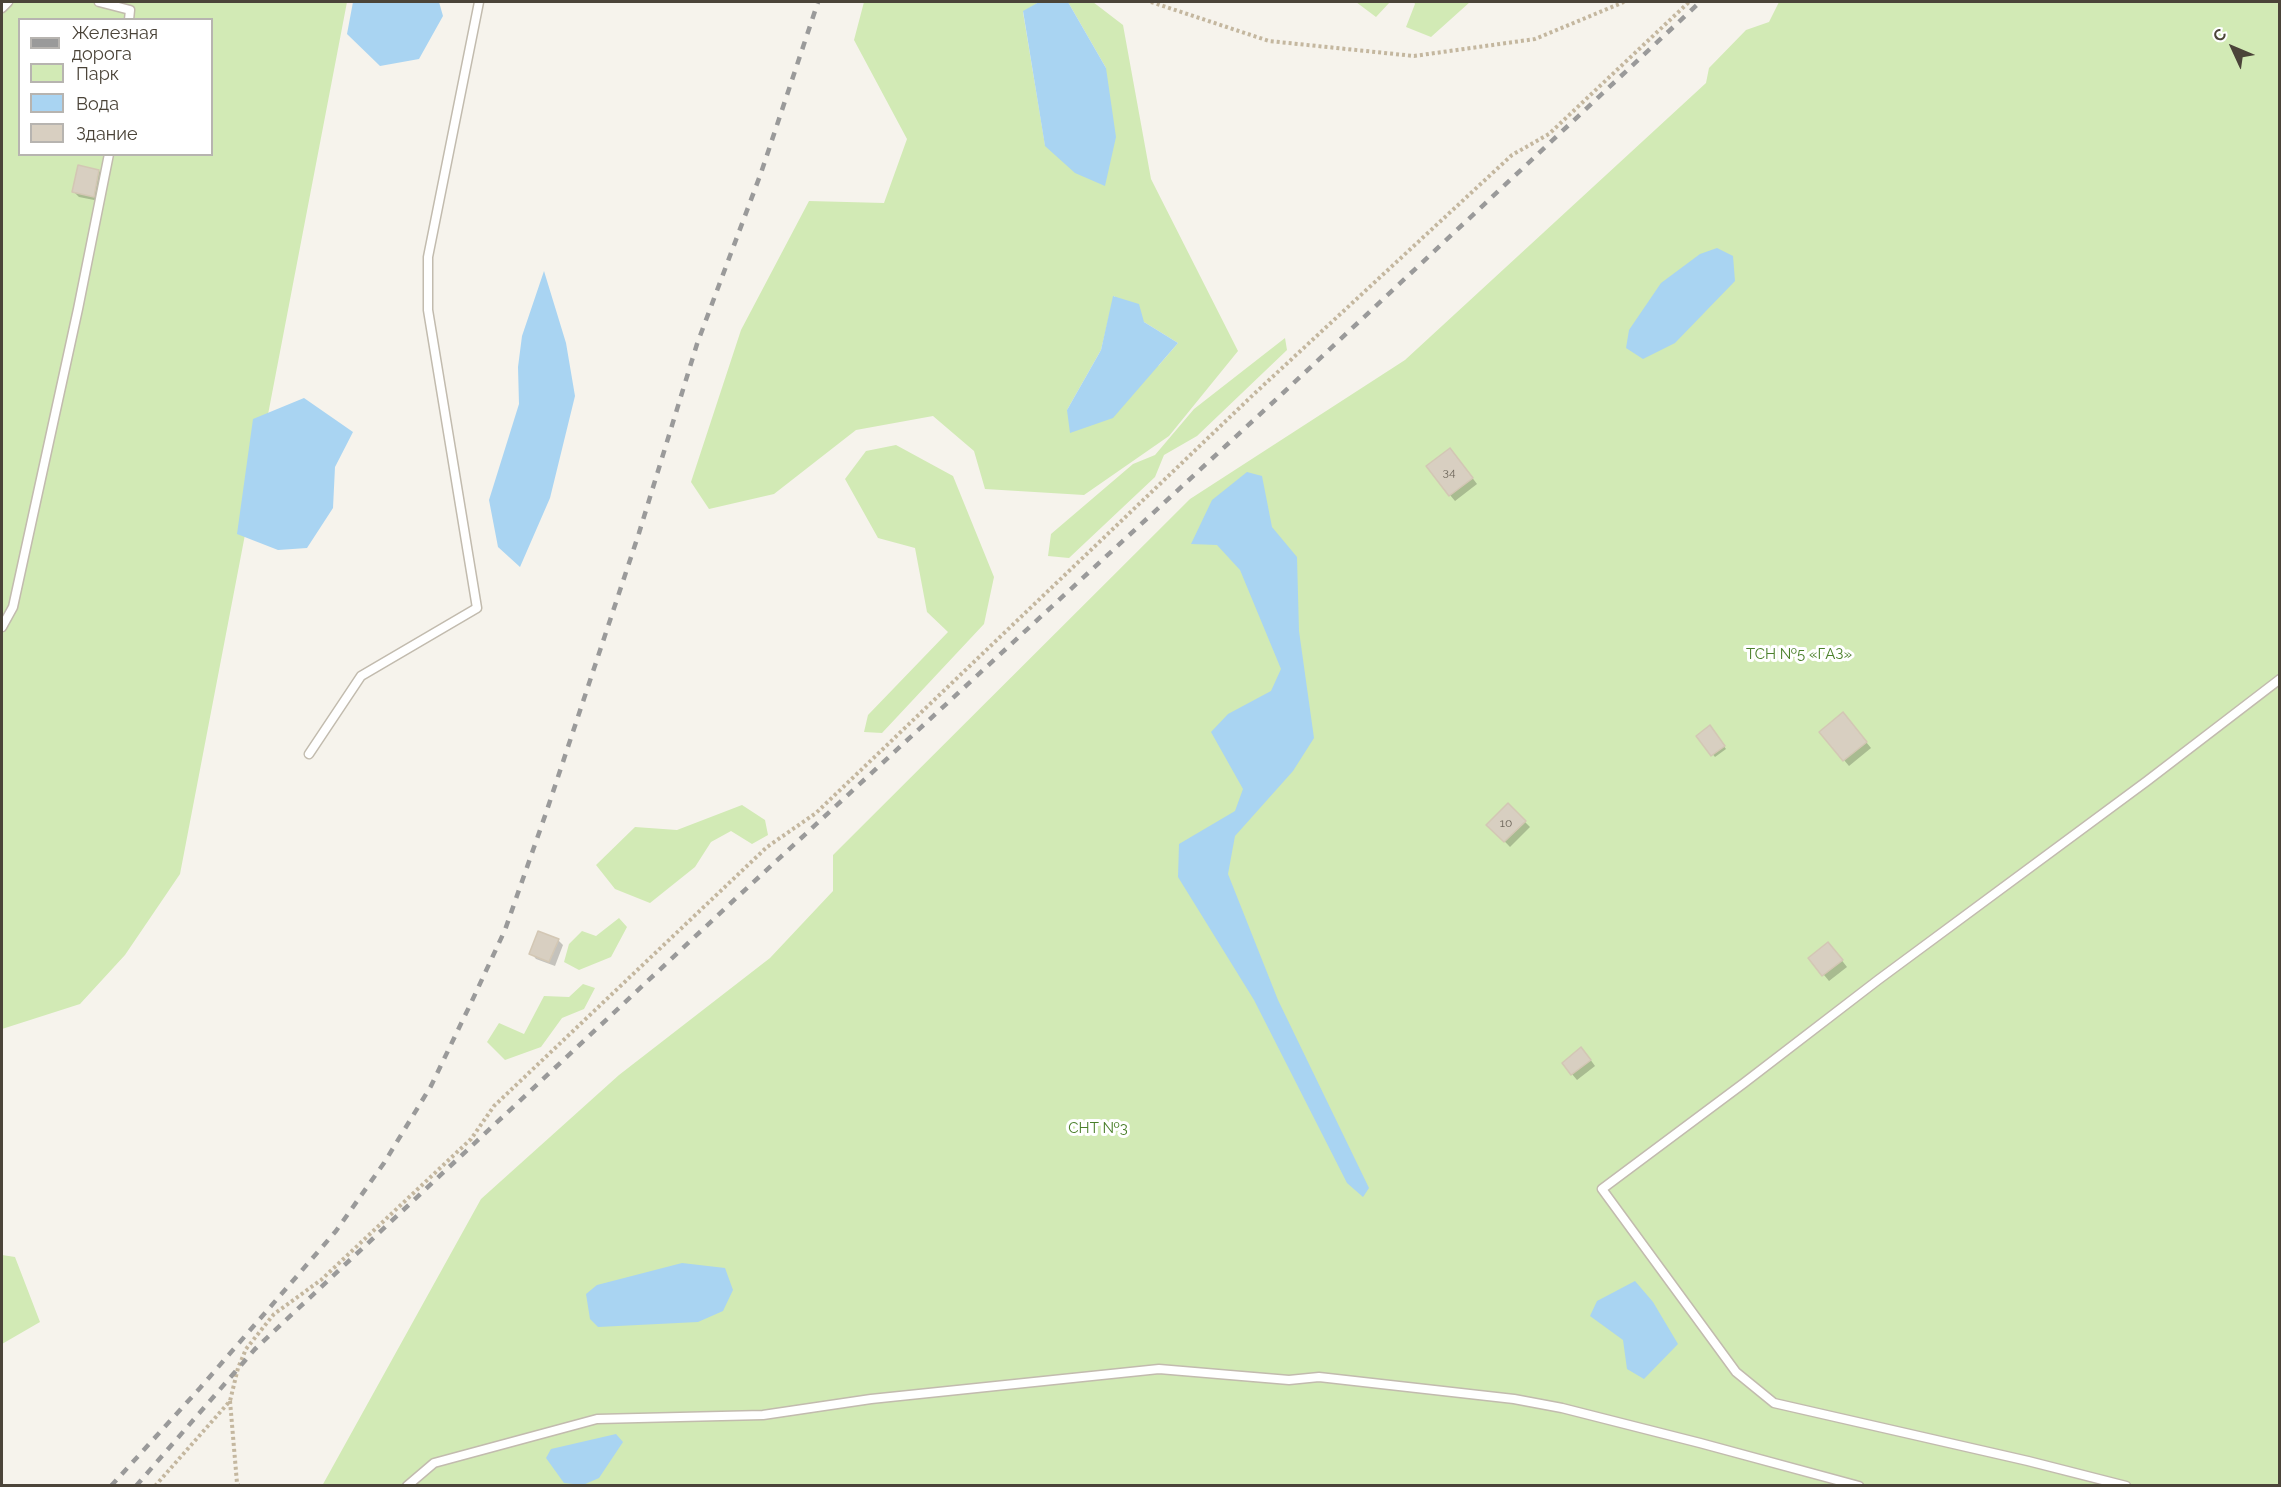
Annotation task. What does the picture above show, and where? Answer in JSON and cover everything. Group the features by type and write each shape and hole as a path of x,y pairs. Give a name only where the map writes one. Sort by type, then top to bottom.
{"lane":[{"path":"2,8 8,2"},
{"path":"99,2 130,10 129,18"},
{"path":"309,754 361,676 477,608 428,310 428,257 479,2"},
{"path":"2,627 13,607 109,156"},
{"path":"2126,1485 1774,1403 1736,1372 1602,1189 2280,679"},
{"path":"407,1485 434,1463 597,1419 763,1415 871,1399 1159,1369 1289,1380 1319,1377 1514,1399 1562,1408 1859,1485"}],"path":[{"path":"1150,2 1269,41 1414,56 1535,39 1624,2"},
{"path":"239,1485 230,1401 238,1368 246,1349 274,1314 321,1280 471,1139 494,1106 767,847 816,813 1262,386 1512,155 1549,134 1689,2"},
{"path":"155,1485 230,1401"}],"green space":[{"path":"2,2 347,2 180,874 125,955 80,1004 2,1029"},
{"path":"864,2 1039,2 1023,12 1045,145 1106,68 1068,2 1093,2 1123,25 1151,179 1238,351 1169,436 1084,495 985,489 974,451 933,416 856,430 774,494 709,509 691,482 741,330 809,201 884,203 907,139 854,40","holes":["1114,296 1144,322 1178,343 1159,365 1067,410 1101,350"]},
{"path":"1356,2 1390,2 1376,17"},
{"path":"1414,2 1470,2 1431,37 1406,27"},
{"name":"ТСН №5 «ГАЗ»","path":"1779,2 2279,2 2279,1485 322,1486 481,1199 619,1075 770,958 833,891 833,855 1190,499 1405,360 1706,83 1709,68 1746,30 1769,22"},
{"path":"1285,338 1287,350 1197,436 1164,455 1155,477 1069,558 1048,556 1051,534 1133,464 1155,455 1194,409"},
{"path":"896,445 953,476 994,577 984,624 882,733 864,732 868,715 948,632 927,612 915,548 878,538 845,479 866,451"},
{"path":"742,805 765,820 768,835 752,844 731,831 711,842 695,867 650,903 615,889 596,865 635,827 677,830"},
{"path":"619,918 627,927 611,957 579,970 564,962 569,944 582,931 596,936"},
{"path":"583,984 595,988 584,1009 562,1018 541,1047 505,1060 487,1042 499,1023 524,1034 544,996 569,997"},
{"path":"2,1255 15,1257 40,1322 2,1344"}],"water":[{"path":"353,2 439,2 443,16 419,59 380,66 347,34"},
{"path":"1039,2 1068,2 1106,68 1116,137 1105,186 1075,173 1045,146 1023,11"},
{"path":"1717,248 1733,256 1735,281 1675,343 1643,359 1626,348 1629,330 1661,283 1700,254"},
{"path":"544,271 566,343 575,396 550,498 520,567 498,547 489,500 519,404 518,367 522,336"},
{"path":"1113,296 1139,304 1144,322 1178,343 1113,418 1070,433 1067,410 1101,350"},
{"path":"304,398 353,432 335,467 333,508 307,548 278,550 237,534 253,419"},
{"path":"1247,472 1262,476 1272,527 1297,557 1299,631 1314,738 1293,771 1235,836 1228,874 1278,1000 1369,1188 1363,1197 1347,1183 1254,1000 1178,877 1179,844 1235,811 1243,789 1211,732 1228,714 1271,691 1281,669 1240,570 1217,545 1191,544 1212,500"},
{"path":"682,1263 725,1268 733,1290 723,1311 698,1322 598,1327 590,1319 586,1294 597,1285"},
{"path":"1635,1281 1653,1302 1678,1344 1644,1379 1627,1369 1623,1340 1590,1316 1597,1301"},
{"path":"616,1434 623,1442 599,1478 583,1485 564,1483 546,1458 551,1449"}],"building":[{"path":"78,165 99,170 94,197 72,192"},
{"path":"1450,448 1473,478 1449,496 1426,466"},
{"path":"1843,712 1867,742 1843,761 1819,732"},
{"path":"1710,725 1725,746 1711,756 1696,736"},
{"path":"1508,803 1526,821 1504,842 1486,825"},
{"path":"538,931 559,939 549,962 529,954"},
{"path":"1828,942 1843,960 1822,976 1808,958"},
{"path":"1581,1047 1591,1060 1571,1075 1562,1063"}],"railway":[{"path":"111,1486 200,1388 336,1231 384,1163 431,1086 471,1003 505,930 546,813 639,533 697,344 761,173 818,2"},
{"path":"136,1486 255,1349 1700,2"}],"park label":[{"name":"СНТ №3","path":"1098,1128"}]}
